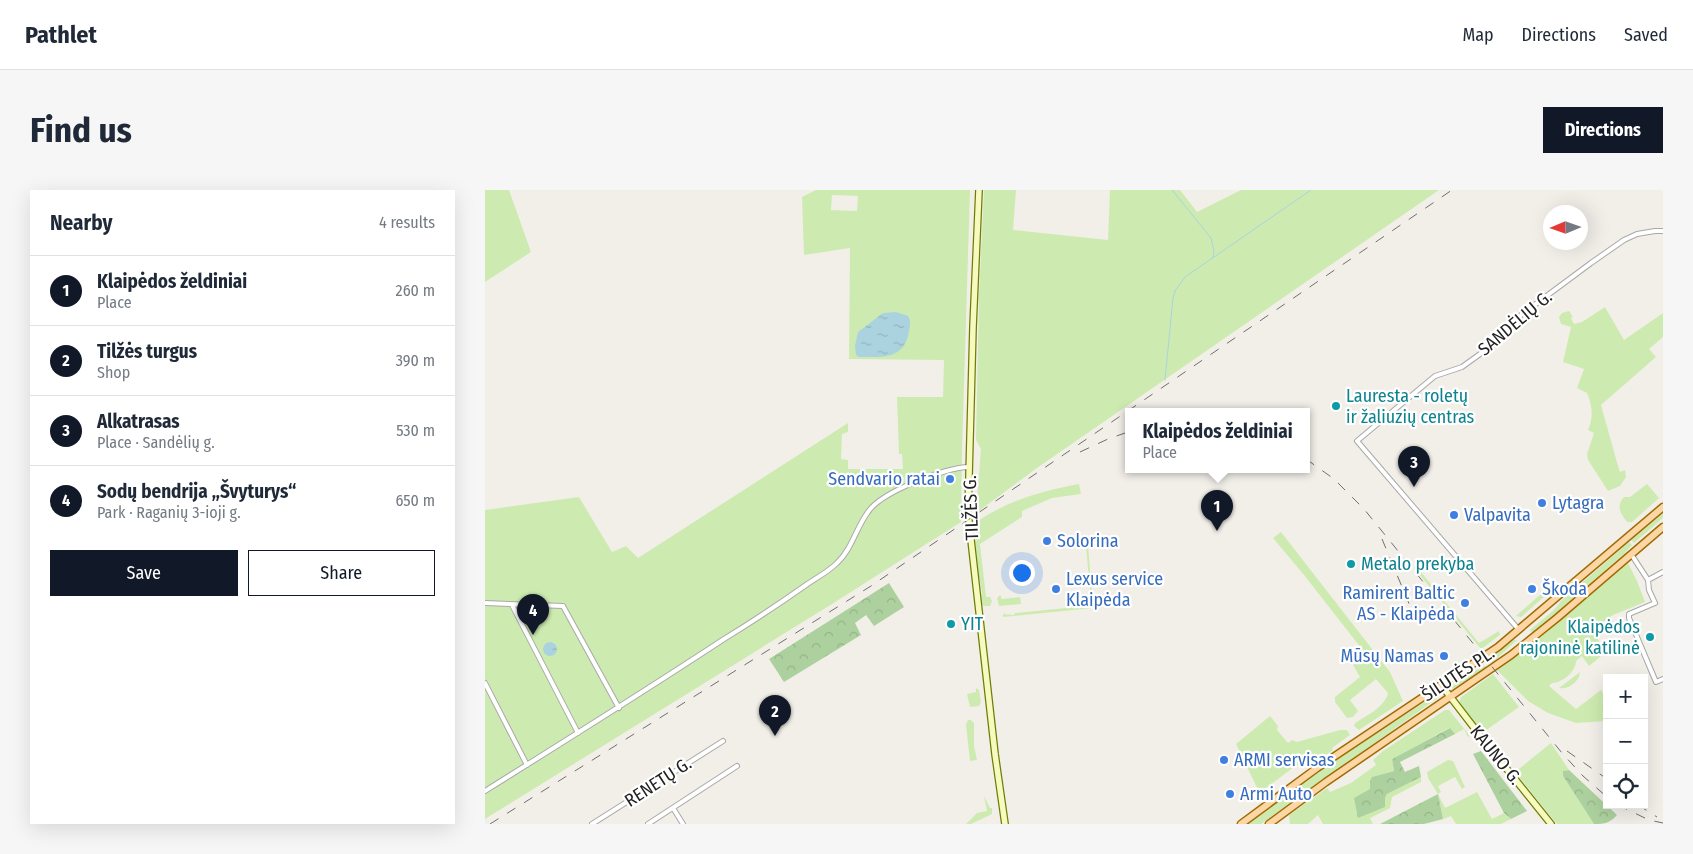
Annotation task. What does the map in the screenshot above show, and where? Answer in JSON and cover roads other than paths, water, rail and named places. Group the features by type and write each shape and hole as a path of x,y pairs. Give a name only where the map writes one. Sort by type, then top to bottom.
{"main road":[{"name":"TILŽĖS G.","path":"979,190 969,467 969,521 995,754 1005,824"},
{"name":"ŠILUTĖS PL.","path":"1241,824 1317,768 1484,657 1519,630 1663,507"},
{"name":"ŠILUTĖS PL.","path":"1269,824 1527,642 1663,527"},
{"path":"1519,630 1527,642"},
{"name":"KAUNO G.","path":"1442,686 1551,824"}],"street":[{"name":"SANDĖLIŲ G.","path":"1519,630 1357,441 1435,376 1462,367 1505,336 1521,315 1598,258 1637,234 1663,231"},
{"path":"485,791 619,708 779,604 835,565 847,552 867,512 875,504 907,485 936,473 957,467 969,467"},
{"path":"1631,554 1648,580 1649,590 1655,603 1629,614 1629,618 1656,682 1663,679"},
{"path":"1648,580 1663,572"},
{"path":"485,603 563,606 619,708"},
{"path":"512,605 578,733"},
{"path":"485,683 527,764"},
{"name":"RENETŲ G.","path":"592,824 723,741"},
{"path":"648,824 737,766"},
{"path":"673,808 683,824"}],"water":[{"path":"896,312 908,316 910,321 907,340 903,347 891,355 859,357 856,355 855,346 858,332 883,313"},
{"path":"550,642 555,644 557,649 555,654 550,656 545,654 543,649 545,644"}],"waterway":[{"path":"1172,190 1211,238 1214,251 1213,257"},
{"path":"1165,380 1173,298 1175,291 1185,277 1311,190"}],"railway":[{"path":"1132,408 1452,190"},
{"path":"490,824 871,586 1125,413"},
{"path":"1080,452 1125,433"},
{"path":"1310,462 1334,479 1364,509 1562,753 1583,776 1603,794"},
{"path":"1382,539 1410,606"},
{"path":"1567,751 1603,776"},
{"path":"1626,809 1649,820 1663,823"},
{"path":"1644,809 1657,817"}],"place":[{"name":"Lauresta - roletų ir žaliuzių centras","path":"1336,406"},
{"name":"Sendvario ratai","path":"950,479"},
{"name":"Alkatrasas","path":"1414,487"},
{"name":"Lytagra","path":"1542,503"},
{"name":"Valpavita","path":"1454,515"},
{"name":"Klaipėdos želdiniai","path":"1217,531"},
{"name":"Solorina","path":"1047,541"},
{"name":"Metalo prekyba","path":"1351,564"},
{"name":"Lexus service Klaipėda","path":"1056,589"},
{"name":"Škoda","path":"1532,589"},
{"name":"Ramirent Baltic AS - Klaipėda","path":"1465,603"},
{"name":"YIT","path":"951,624"},
{"name":"Sodų bendrija „Švyturys“","path":"533,635"},
{"name":"Klaipėdos rajoninė katilinė","path":"1650,637"},
{"name":"Mūsų Namas","path":"1444,656"},
{"name":"Tilžės turgus","path":"775,736"},
{"name":"ARMI servisas","path":"1224,760"},
{"name":"Armi Auto","path":"1230,794"}]}
